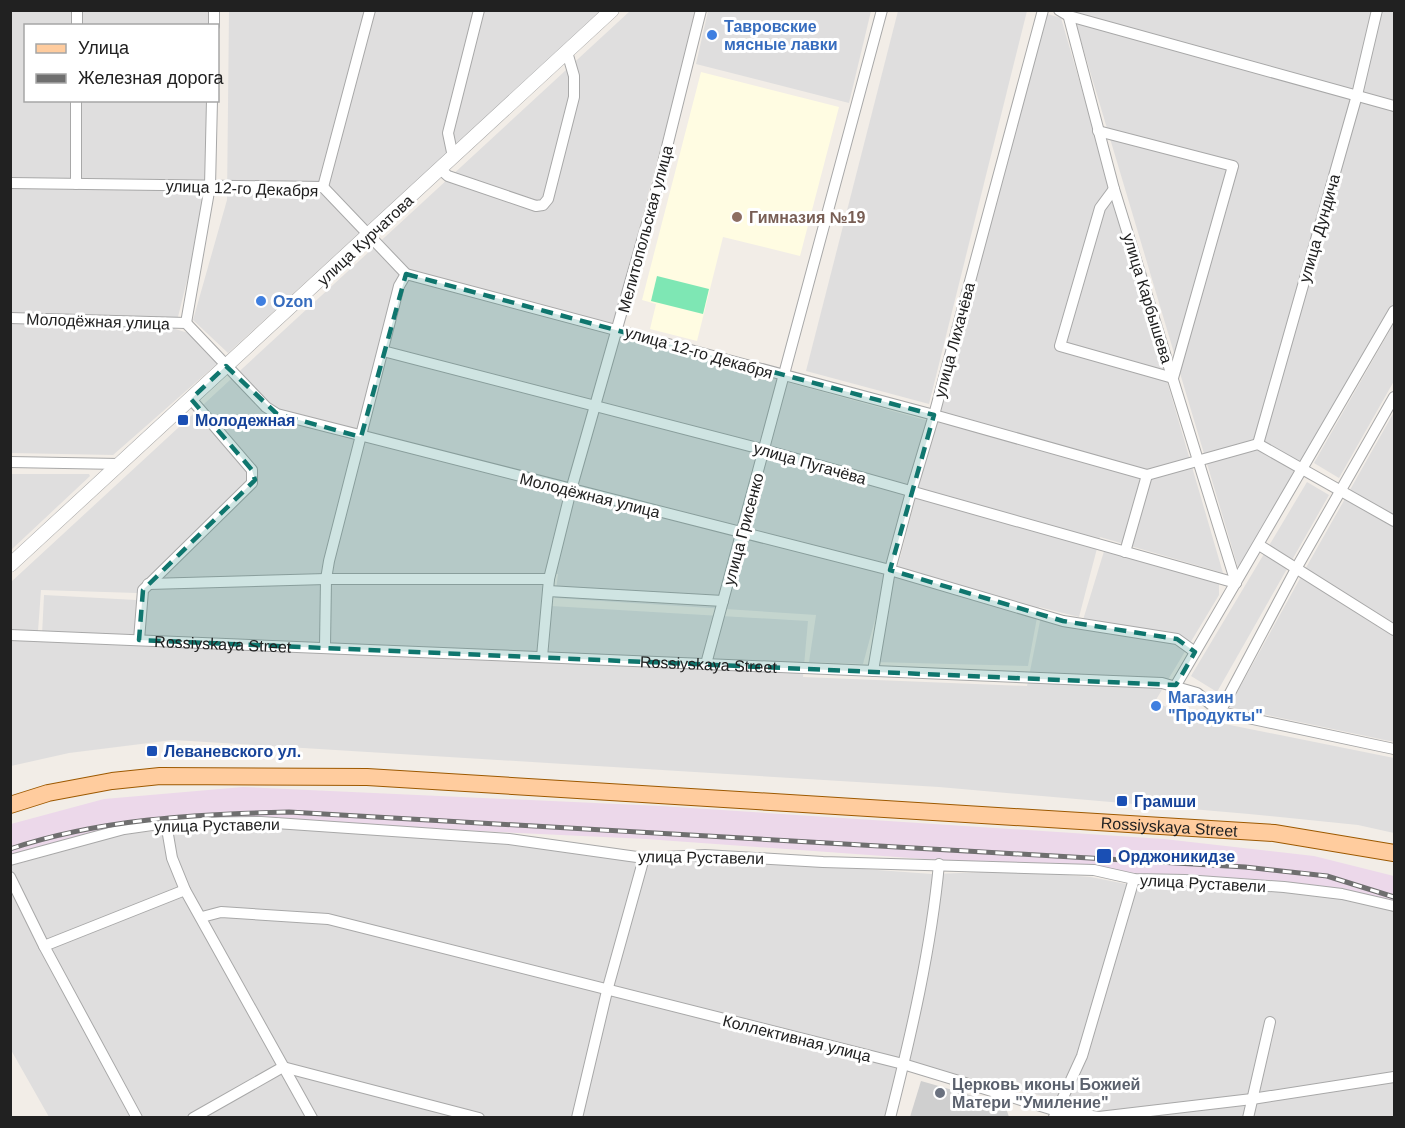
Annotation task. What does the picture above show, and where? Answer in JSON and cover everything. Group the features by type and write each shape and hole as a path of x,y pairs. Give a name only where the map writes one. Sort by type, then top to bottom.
{"main road":[{"name":"Rossiyskaya Street","path":"10,796 46,785 159,768 367,768 1275,825 1395,844"},
{"name":"Rossiyskaya Street","path":"10,805 48,793 112,781 160,776 367,777 1274,833 1395,853"}],"street":[{"path":"323,187 370,10"},
{"path":"453,157 448,134 479,10"},
{"name":"улица Курчатова","path":"10,565 368,238 612,10"},
{"name":"Мелитопольская улица","path":"542,657 549,579 571,490 655,195 701,10"},
{"name":"улица Грисенко","path":"706,664 882,10"},
{"name":"улица Лихачёва","path":"873,671 890,570 910,492 934,415 1043,10"},
{"name":"улица Дундича","path":"1258,444 1357,95 1377,10"},
{"path":"1065,12 1395,106"},
{"name":"улица Карбышева","path":"1065,12 1114,189 1236,583"},
{"path":"440,170 459,180 536,206 543,205 548,199 574,97 574,76 567,52"},
{"path":"76,102 76,184"},
{"path":"186,323 210,186 212,102"},
{"path":"1098,131 1233,166 1173,378 1060,346 1100,208 1114,189"},
{"name":"улица 12-го Декабря","path":"10,183 323,187 368,238 406,274 934,415 1147,475 1258,444"},
{"path":"325,647 326,579 399,286 406,274"},
{"path":"1176,685 1395,311"},
{"name":"Молодёжная улица","path":"10,318 186,323 266,407 277,414 741,534 890,570 1063,621 1177,639 1194,652"},
{"name":"улица Пугачёва","path":"383,351 765,450 1236,583"},
{"path":"1220,712 1341,491 1391,410 1395,397"},
{"path":"139,640 142,594 148,584 252,483 255,477 252,470 191,399"},
{"path":"1258,444 1395,521"},
{"path":"10,462 119,465"},
{"path":"1125,552 1147,475"},
{"path":"1259,545 1298,567 1395,630"},
{"path":"148,584 326,579 549,579"},
{"path":"548,591 723,601"},
{"name":"Rossiyskaya Street","path":"10,635 1176,685 1197,693 1220,712 1395,749"},
{"name":"улица Руставели","path":"10,860 124,829 166,823 261,822 509,839 644,858 705,855 823,862 1094,870 1134,879 1284,887 1342,894 1395,906"},
{"path":"166,823 172,858 186,890 312,1118"},
{"path":"577,1118 607,991 644,858"},
{"path":"890,1118 935,907 939,864"},
{"path":"10,877 44,946 137,1118"},
{"path":"1055,1114 1082,1056 1134,879"},
{"path":"44,946 186,890"},
{"name":"Коллективная улица","path":"202,917 221,912 328,920 903,1064 1055,1114 1099,1117 1252,1099 1395,1077"},
{"path":"1248,1118 1270,1022"},
{"path":"193,1118 283,1066 479,1118"}],"highlighted area":[{"path":"406,274 934,415 890,570 1063,621 1177,639 1195,652 1176,685 139,640 143,590 255,480 252,470 191,399 226,366 277,414 361,437"}],"shaded area":[{"path":"11,11 210,11 210,24 24,24 24,102 209,102 208,196 175,329 192,334 219,362 113,455 11,453"},
{"path":"229,11 602,11 228,353 193,320 227,200"},
{"path":"630,11 697,11 611,334 929,421 863,664 809,662 816,615 555,598 558,574 144,579 137,593 41,590 38,631 11,630 11,582"},
{"path":"708,11 871,11 849,103 696,64"},
{"path":"898,11 1027,11 929,404 806,371"},
{"path":"1072,11 1394,11 1394,308 1239,571"},
{"path":"1041,12 1061,18 1223,573 1100,537 1079,617 1039,607 1028,666 873,662"},
{"name":"Гимназия №19","path":"701,72 839,107 800,256 723,237 697,341 650,329 656,304 642,300"},
{"path":"1394,323 1394,381 1339,478 1314,463"},
{"path":"1394,412 1394,742 1229,707 1303,573"},
{"path":"11,474 89,474 90,476 11,550"},
{"path":"1307,482 1329,495 1217,692 1191,676"},
{"path":"1105,548 1219,579 1219,595 1154,703 1225,724 1394,758 1394,833 1358,825 939,787 173,740 69,753 11,766 11,634 42,635 44,595 136,600 148,583 552,580 551,606 808,621 803,677 1027,686 1042,611 1083,620"},
{"path":"243,787 661,806 1164,839 1314,856 1394,876 1394,905 1307,887 1134,874 646,839 241,820 106,830 11,862 11,824 104,799"},
{"path":"260,825 932,874 1016,871 1091,877 1136,886 1185,882 1342,898 1394,911 1394,1117 1058,1117 1066,1102 903,1061 888,1117 49,1117 11,1050 10,866 124,834 205,826"},
{"name":"Церковь иконы Божией Матери \"Умиление\"","path":"921,1081 1005,1105 1009,1117 910,1117"}],"green space":[{"path":"657,276 709,289 703,314 651,301"}],"railway":[{"path":"10,849 78,831 148,820 219,814 289,812 1245,867 1327,876 1394,897"}],"place":[{"name":"Тавровские мясные лавки","path":"712,35"},
{"name":"Гимназия №19","path":"737,217"},
{"name":"Ozon","path":"261,301"},
{"name":"Молодежная","path":"183,420"},
{"name":"Магазин \"Продукты\"","path":"1156,706"},
{"name":"Леваневского ул.","path":"152,751"},
{"name":"Грамши","path":"1122,801"},
{"name":"Орджоникидзе","path":"1104,856"},
{"name":"Церковь иконы Божией Матери \"Умиление\"","path":"940,1093"}]}
